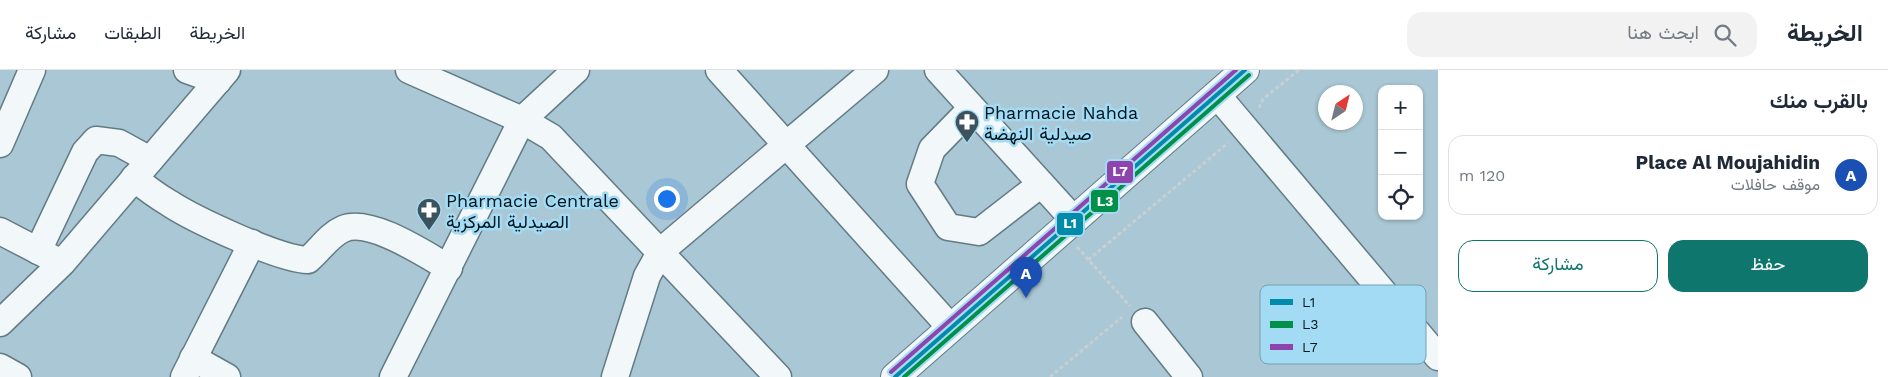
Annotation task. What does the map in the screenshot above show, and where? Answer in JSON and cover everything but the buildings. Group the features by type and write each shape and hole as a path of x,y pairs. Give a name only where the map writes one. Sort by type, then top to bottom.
{"main road":[{"path":"895,377 1245,70"}],"street":[{"path":"0,144 32,70"},
{"path":"187,70 222,75"},
{"path":"409,70 522,120 551,137 661,251 778,377"},
{"path":"393,377 522,120 576,70"},
{"path":"719,70 788,144 951,328"},
{"path":"615,377 647,276 661,251 875,70"},
{"path":"938,70 1041,184 1068,225"},
{"path":"0,323 62,263 222,75"},
{"path":"1217,95 1377,285"},
{"path":"972,108 932,149 920,184 948,227 979,232 1041,184"},
{"path":"38,251 85,152 96,140 119,143 170,204 252,243 296,259 308,260 336,233 345,228 358,227 392,235 449,268"},
{"path":"0,232 62,263"},
{"path":"228,377 189,368 252,243"},
{"path":"1138,315 1189,377"},
{"path":"1426,343 1438,357"},
{"path":"0,367 18,377"}],"path":[{"path":"1088,260 1261,115 1259,106 1263,99 1299,70"},
{"path":"1050,377 1138,315 1088,260 1068,225"}],"transit line":[{"name":"L7","path":"891,372 1236,70"},
{"name":"L1","path":"895,377 1245,70"},
{"name":"L3","path":"904,377 1249,75"}],"place":[{"name":"Pharmacie Nahda صيدلية النهضة","path":"967,143"},
{"name":"Pharmacie Centrale الصيدلية المركزية","path":"429,231"},
{"name":"Place Al Moujahidin","path":"1026,298"}]}
